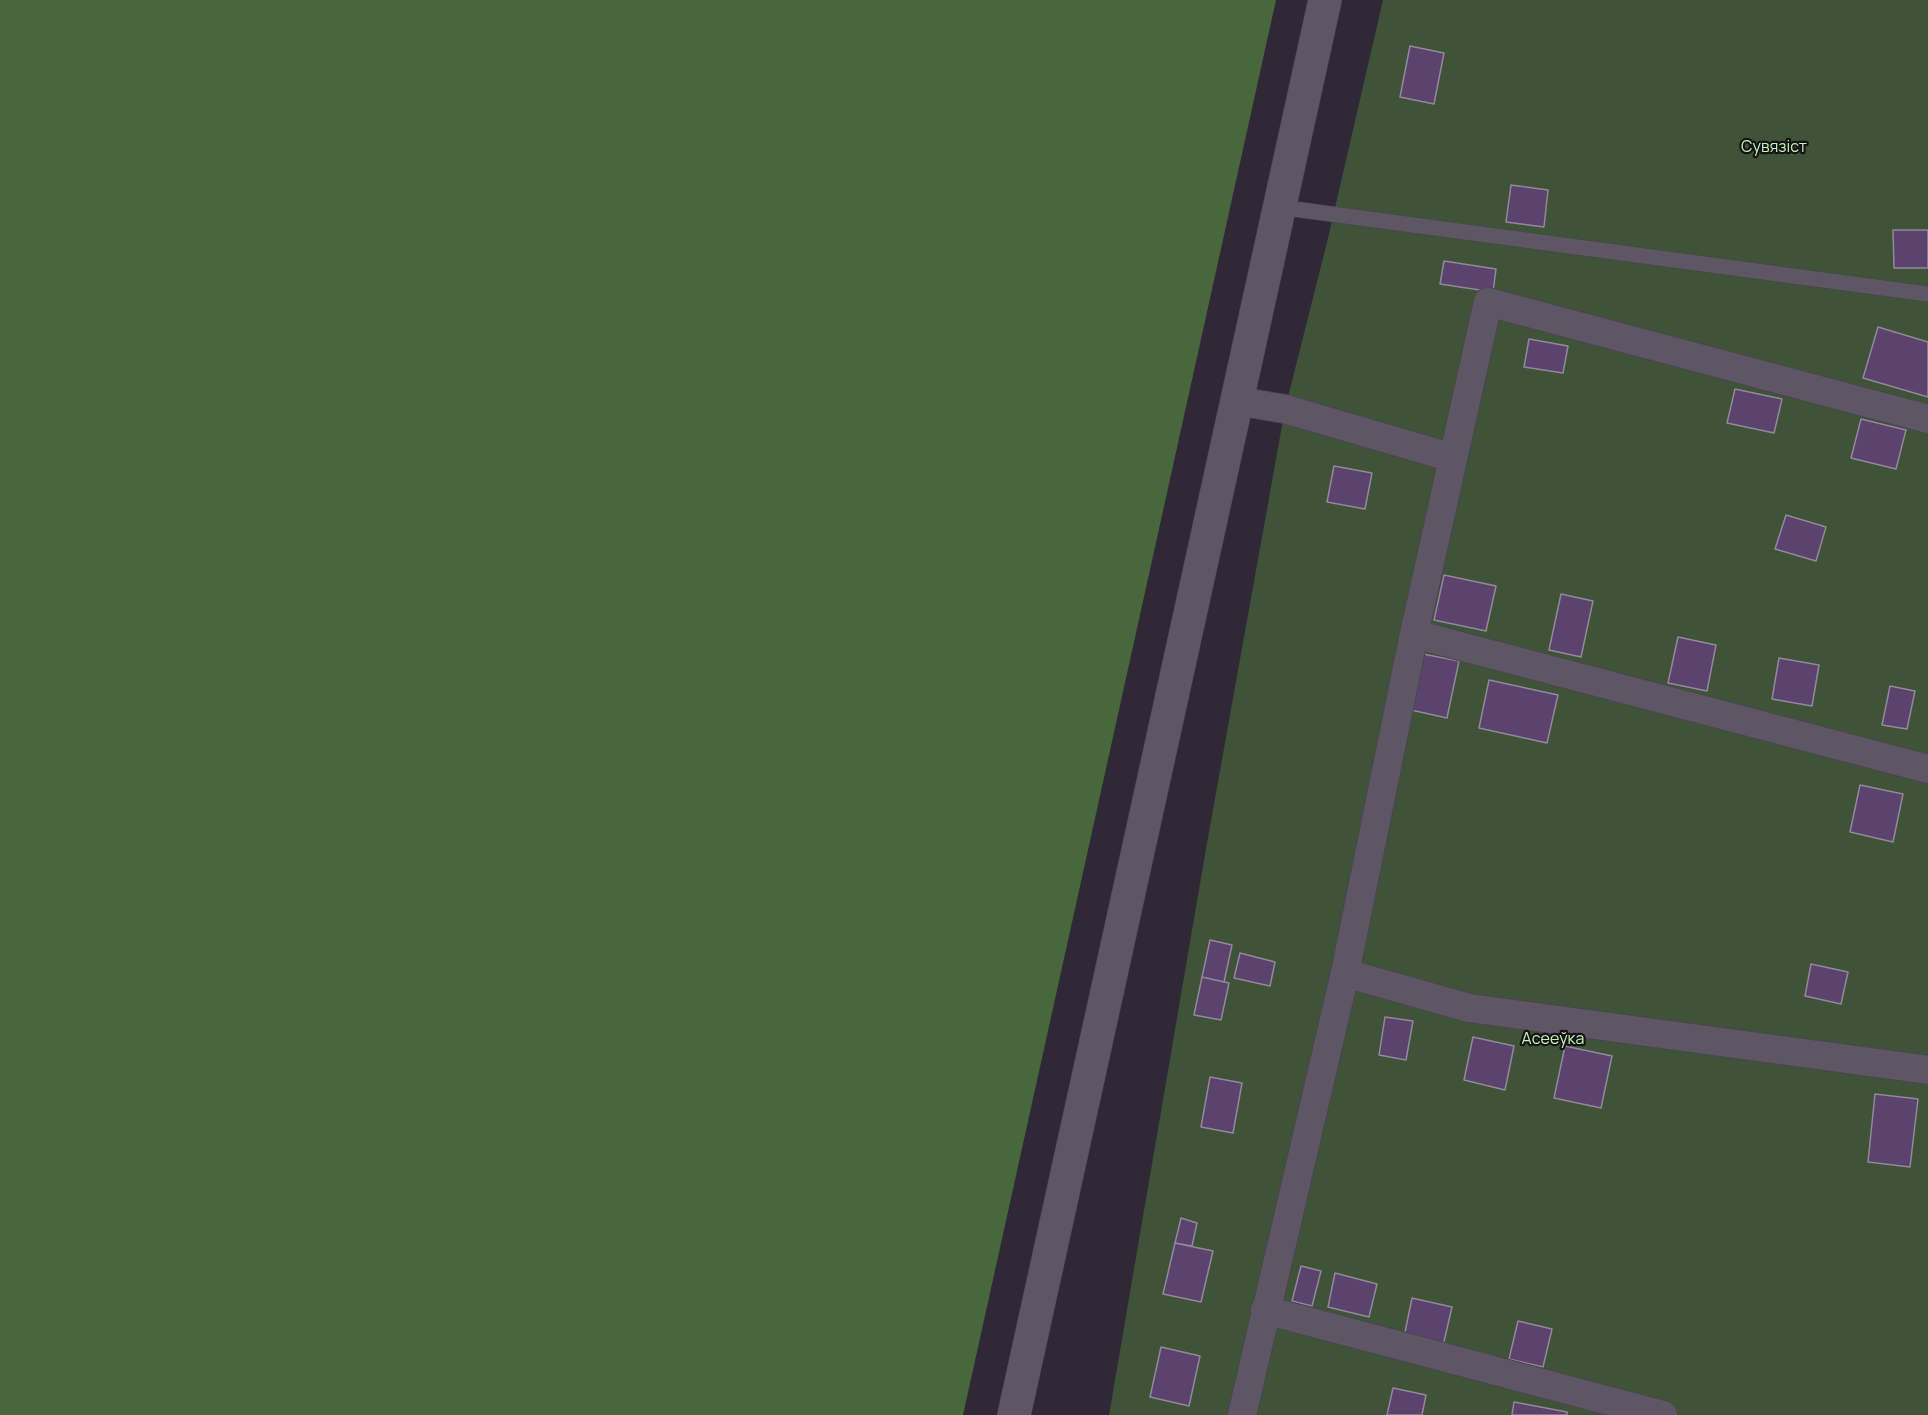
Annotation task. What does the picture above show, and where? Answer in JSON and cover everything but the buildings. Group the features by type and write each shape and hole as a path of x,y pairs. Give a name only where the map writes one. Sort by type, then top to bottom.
{"street":[{"path":"1014,1415 1325,0"},
{"path":"1242,1415 1345,973 1414,634 1488,302 1928,419"},
{"path":"1237,401 1285,409 1453,458"},
{"path":"1414,634 1928,769"},
{"path":"1345,973 1469,1008 1928,1070"},
{"path":"1265,1310 1663,1415"}],"lane":[{"path":"1279,207 1928,294"}],"green space":[{"path":"0,0 1276,0 963,1415 0,1415"},
{"name":"Асееўка","path":"1383,0 1928,0 1928,1415 1109,1415 1207,843 1285,409 1328,238"}],"park label":[{"name":"Сувязіст","path":"1774,148"}]}
